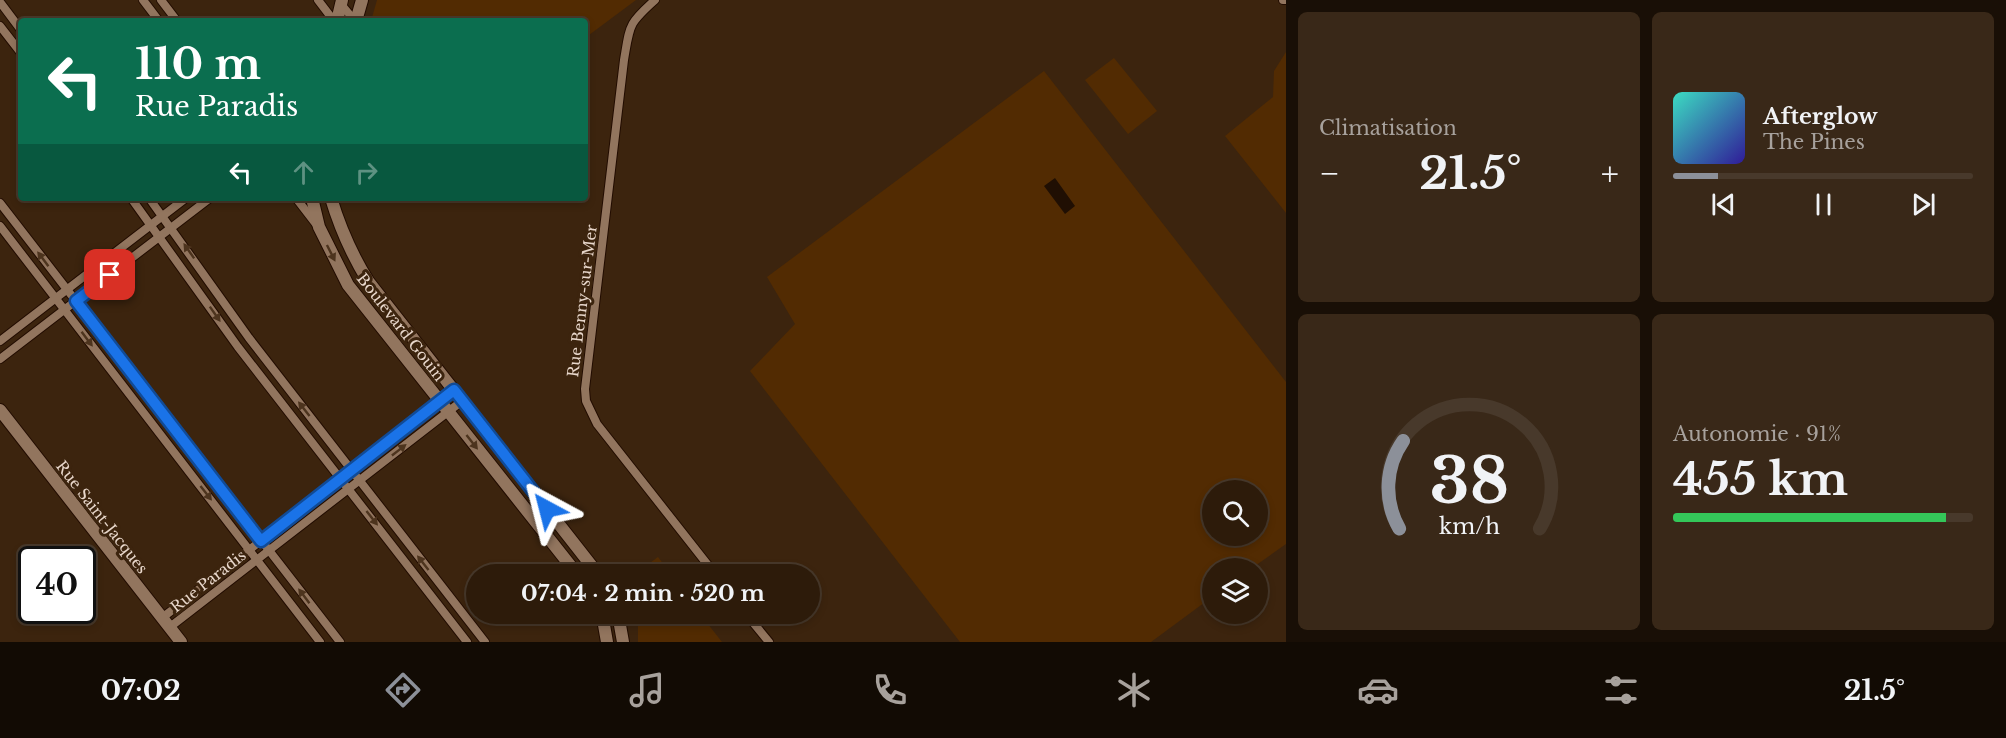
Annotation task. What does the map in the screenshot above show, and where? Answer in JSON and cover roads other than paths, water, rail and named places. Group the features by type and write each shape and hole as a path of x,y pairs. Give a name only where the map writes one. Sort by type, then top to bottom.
{"street":[{"path":"143,0 157,18"},
{"path":"161,0 173,18"},
{"path":"318,0 333,18"},
{"path":"357,18 362,0"},
{"name":"Rue Benny-sur-Mer","path":"655,0 635,17 630,27 624,60 585,395 597,424 707,564"},
{"path":"0,2 18,26"},
{"path":"337,18 340,2"},
{"path":"340,2 353,18"},
{"path":"0,26 18,49"},
{"path":"133,201 238,347 467,642"},
{"path":"151,201 249,338 485,642"},
{"path":"0,341 182,201"},
{"path":"0,359 206,201"},
{"path":"298,201 319,227"},
{"name":"Boulevard Gouin","path":"313,201 319,227 348,285 569,564"},
{"name":"Boulevard Gouin","path":"332,201 352,255 369,281 589,563"},
{"path":"0,203 340,642"},
{"path":"0,226 320,642"},
{"path":"354,292 369,281"},
{"path":"238,347 249,338"},
{"name":"Rue Paradis","path":"166,622 249,550 454,390"},
{"name":"Rue Paradis","path":"166,622 257,560 462,401"},
{"name":"Rue Saint-Jacques","path":"0,410 181,642"},
{"path":"155,428 167,420"},
{"path":"436,602 447,593"},
{"path":"603,624 607,642"},
{"path":"620,624 623,642"},
{"path":"754,624 769,642"}]}
